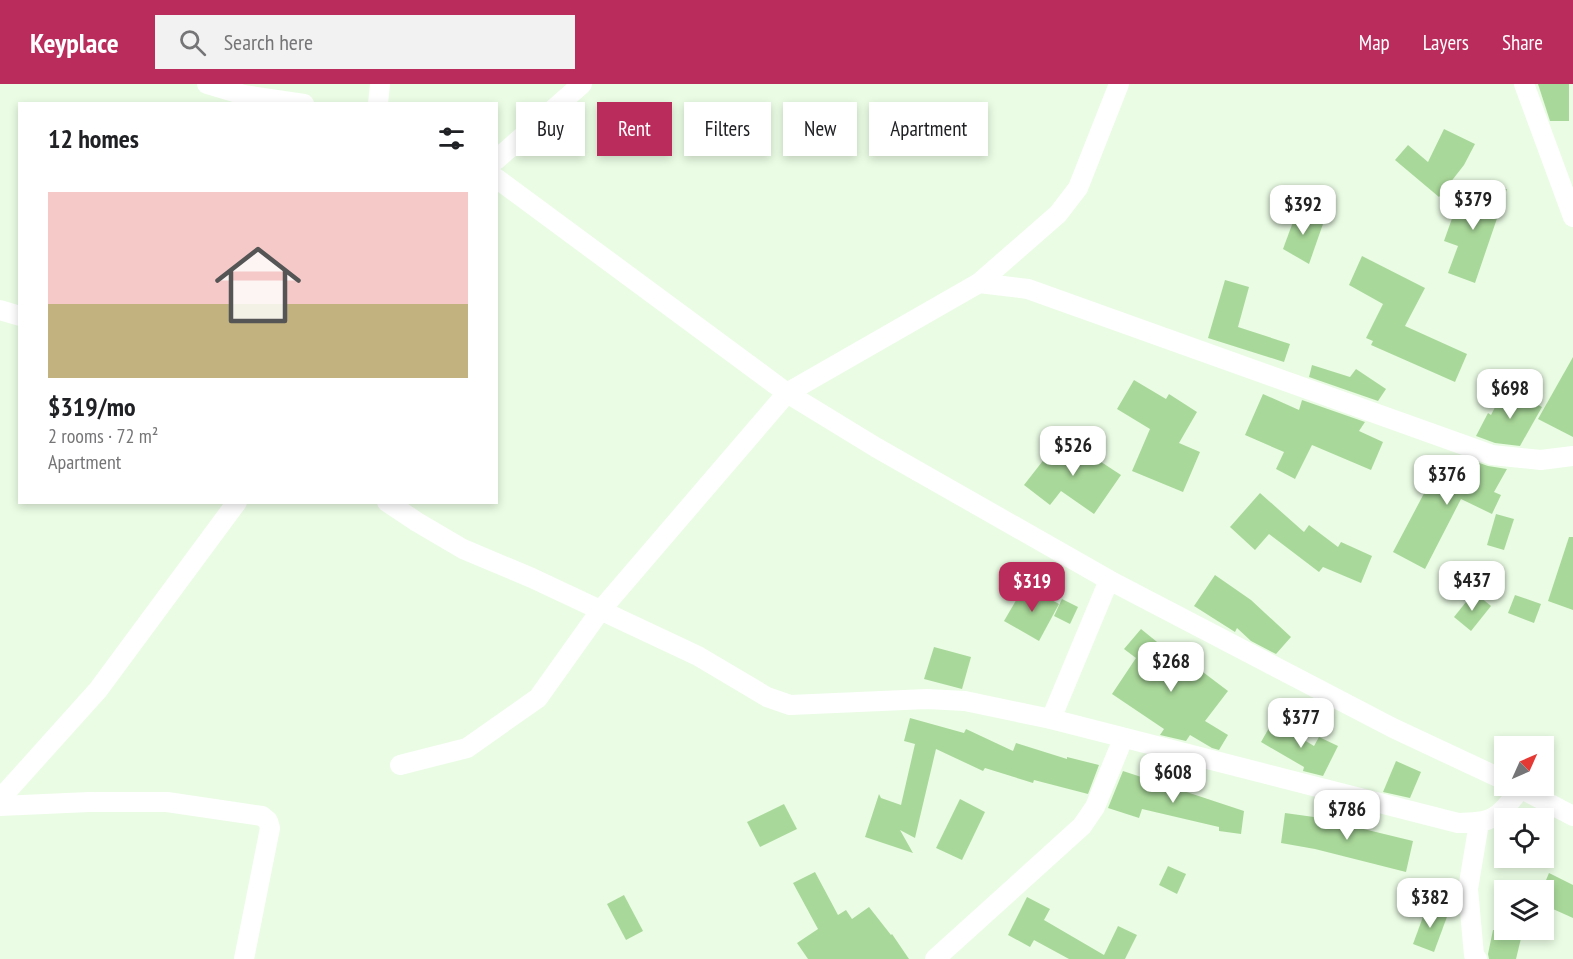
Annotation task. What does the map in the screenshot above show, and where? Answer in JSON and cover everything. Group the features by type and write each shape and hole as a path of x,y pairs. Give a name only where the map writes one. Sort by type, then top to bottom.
{"street":[{"path":"207,84 244,95 291,102"},
{"path":"378,102 380,84"},
{"path":"498,158 582,84"},
{"path":"400,765 467,748 538,698 600,611 787,393 979,283 1058,214 1078,188 1119,84"},
{"path":"1524,84 1573,217"},
{"path":"498,179 787,393 877,448 1109,580 1393,728 1494,776"},
{"path":"979,283 1028,289 1492,455 1541,460 1573,456"},
{"path":"0,310 18,315"},
{"path":"0,799 98,690 236,504"},
{"path":"390,504 463,549 532,578 698,656 767,697 790,705 965,701 1051,719 1458,823 1479,823 1500,815 1509,796"},
{"path":"1051,719 1109,580"},
{"path":"935,959 1082,826 1095,807 1123,739"},
{"path":"1535,796 1573,816"},
{"path":"0,806 89,802 167,802 262,816 268,821 270,828 244,959"},
{"path":"1477,959 1474,955 1468,889 1479,823"}],"building":[{"path":"1538,84 1569,84 1569,121 1550,121"},
{"path":"1444,129 1475,144 1464,165 1439,197 1395,160 1408,145 1428,162"},
{"path":"1507,189 1475,283 1448,273 1458,246 1444,241 1461,193"},
{"path":"1297,211 1324,221 1309,264 1283,249"},
{"path":"1362,256 1425,288 1405,326 1467,354 1455,382 1371,345 1373,341 1366,338 1383,304 1349,285"},
{"path":"1225,280 1249,287 1238,327 1290,344 1284,362 1208,338"},
{"path":"1573,357 1573,437 1538,419"},
{"path":"1312,365 1350,377 1356,369 1386,389 1378,401 1309,377"},
{"path":"1134,380 1166,399 1169,394 1197,412 1179,443 1200,452 1183,492 1132,471 1150,429 1117,409"},
{"path":"1505,388 1542,407 1520,446 1495,443 1476,436 1488,413 1491,415"},
{"path":"1263,394 1299,410 1302,400 1365,422 1359,431 1383,442 1371,470 1312,445 1295,479 1276,469 1284,452 1245,435"},
{"path":"1063,435 1091,457 1121,475 1094,514 1061,491 1050,505 1024,485"},
{"path":"1465,458 1488,466 1507,469 1494,492 1501,495 1492,514 1461,499 1425,569 1393,552 1429,484 1424,481 1432,464 1456,475"},
{"path":"1260,493 1304,532 1309,525 1338,547 1341,542 1372,556 1361,583 1323,567 1319,572 1269,534 1255,550 1230,527"},
{"path":"1496,514 1514,519 1504,550 1487,545"},
{"path":"1569,537 1573,537 1573,610 1548,601"},
{"path":"1215,575 1251,600 1291,637 1276,654 1251,641 1237,628 1235,632 1194,606"},
{"path":"1025,585 1059,604 1039,641 1004,621"},
{"path":"1474,592 1491,606 1471,631 1454,617"},
{"path":"1515,595 1541,604 1534,623 1508,613"},
{"path":"1062,599 1078,607 1070,624 1054,616"},
{"path":"1141,629 1188,667 1191,663 1228,691 1205,721 1228,735 1219,750 1190,735 1186,741 1160,735 1164,729 1112,694 1136,658 1124,649"},
{"path":"934,647 971,657 962,689 924,679"},
{"path":"910,718 964,733 966,729 1013,751 1016,743 1067,759 1067,757 1099,765 1088,794 1034,780 1033,783 985,768 983,771 936,749 915,838 900,830 913,853 865,837 879,794 881,798 901,805 915,744 904,741"},
{"path":"1273,721 1314,746 1319,737 1338,746 1323,776 1303,771 1304,767 1261,742"},
{"path":"1396,761 1421,772 1410,798 1383,792"},
{"path":"1123,771 1244,811 1241,834 1219,831 1219,827 1142,809 1139,818 1108,808"},
{"path":"960,799 985,812 962,860 936,848"},
{"path":"784,804 797,829 760,847 747,822"},
{"path":"1285,813 1314,817 1413,841 1406,872 1315,849 1281,843"},
{"path":"1168,866 1186,874 1177,894 1159,885"},
{"path":"815,872 838,915 846,910 852,919 869,907 909,959 808,959 797,943 818,929 793,883"},
{"path":"1549,873 1573,885 1573,918 1554,909 1554,880 1546,880"},
{"path":"624,895 643,931 626,940 607,904"},
{"path":"1027,897 1050,909 1044,920 1104,955 1118,926 1137,935 1125,959 1069,959 1034,940 1030,947 1008,935"},
{"path":"1427,906 1448,914 1434,952 1413,944"},
{"path":"1493,930 1494,940 1521,940 1516,959 1489,959"}]}
